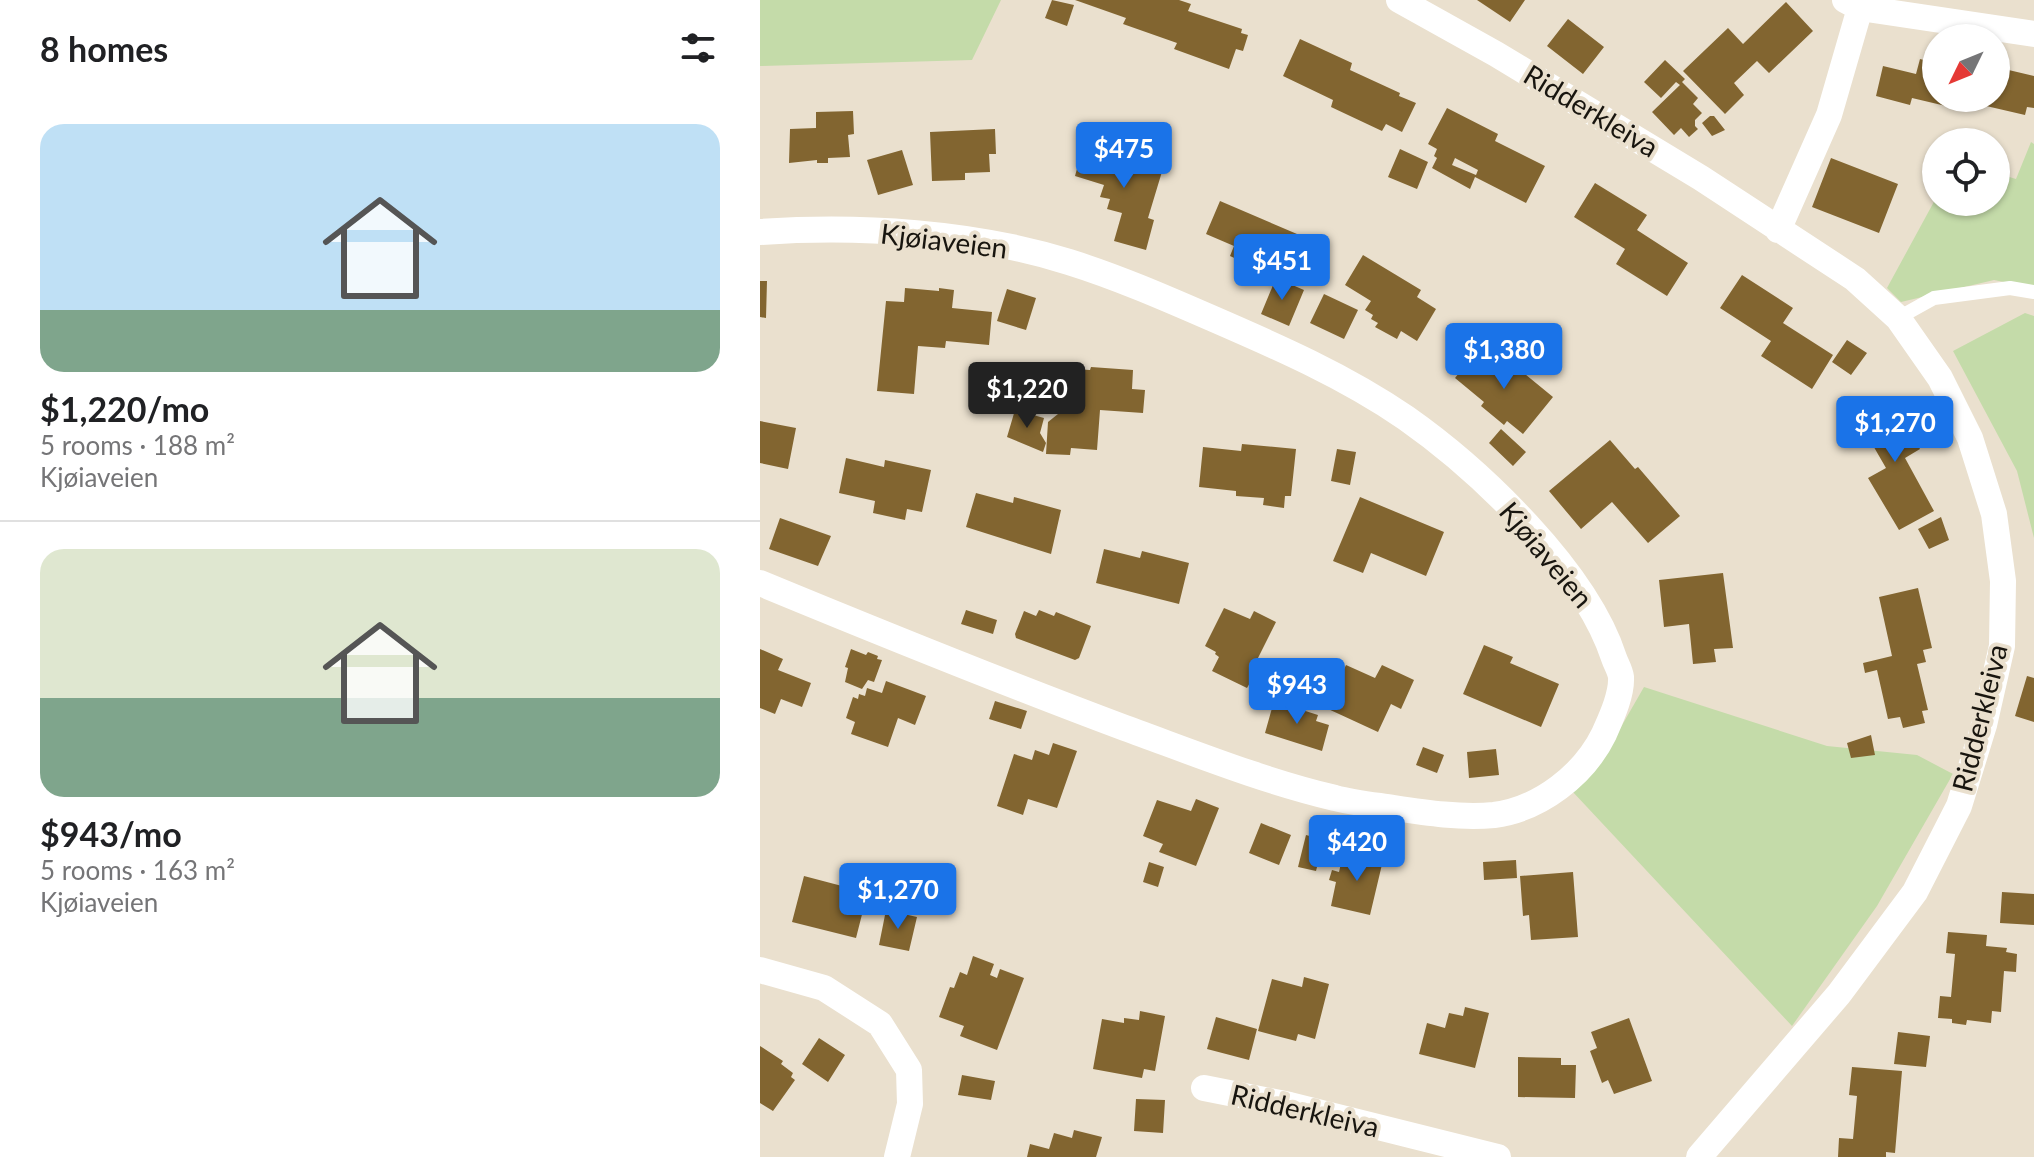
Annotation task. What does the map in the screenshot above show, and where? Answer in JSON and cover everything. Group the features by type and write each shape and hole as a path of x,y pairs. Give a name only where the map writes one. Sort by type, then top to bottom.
{"street":[{"name":"Ridderkleiva","path":"1399,0 1496,54 1665,156 1855,279 1898,318 1940,378 1964,426 1994,514 2003,581 2002,646 1984,725 1959,806 1915,892 1839,994 1699,1157"},
{"path":"1778,230 1829,115 1853,4 2034,34"},
{"name":"Kjøiaveien","path":"760,232 815,228 977,239 1067,261 1296,355 1406,418 1472,473 1537,535 1577,585 1606,632 1621,677 1616,704 1601,740 1578,771 1556,791 1530,804 1496,815 1436,814 1336,798 1237,770 958,666 760,583"},
{"path":"760,970 824,988 880,1024 909,1070 910,1104 897,1157"},
{"name":"Ridderkleiva","path":"1204,1088 1290,1105 1498,1157"}],"lane":[{"path":"1898,318 1934,298 2010,288 2034,292"}],"green space":[{"path":"760,0 1001,0 972,60 760,66"},
{"path":"2031,142 2034,144 2034,288 1994,280 1901,302 1887,288 1926,216 2010,216 2010,177 2016,179"},
{"path":"2025,313 2034,316 2034,538 2017,471 1953,351"},
{"path":"1644,687 1827,746 1917,755 1953,774 1877,906 1792,1026 1572,791 1598,767"}],"building":[{"path":"1052,0 1074,5 1067,26 1045,18"},
{"path":"1075,0 1179,0 1191,4 1188,11 1242,29 1241,33 1248,35 1243,51 1236,49 1229,69 1174,49 1177,43 1123,24 1126,18"},
{"path":"1477,0 1525,0 1510,22"},
{"path":"1786,2 1813,31 1769,73 1757,61 1734,83 1744,95 1725,114 1683,71 1728,28 1743,44"},
{"path":"1568,19 1604,47 1583,74 1547,46"},
{"path":"1300,39 1352,63 1350,70 1416,103 1402,132 1386,124 1382,131 1331,107 1333,100 1283,76"},
{"path":"1665,60 1685,79 1682,82 1698,98 1693,104 1702,113 1695,120 1698,129 1689,137 1681,128 1674,135 1652,112 1680,85 1676,82 1661,98 1644,82"},
{"path":"1922,60 1922,100 1912,98 1910,105 1876,96 1883,66 1916,74"},
{"path":"2010,70 2034,76 2034,108 2027,107 2025,115 2010,112"},
{"path":"1447,108 1498,134 1495,141 1545,166 1526,203 1475,177 1470,189 1432,168 1437,149 1428,144","holes":["1455,158 1478,170 1476,175 1452,165"]},
{"path":"853,111 854,134 848,135 850,157 828,158 828,163 817,163 817,160 789,163 790,129 816,128 816,112"},
{"path":"1714,116 1725,130 1712,136 1702,123"},
{"path":"995,129 996,154 989,154 990,172 965,173 965,180 932,181 930,132"},
{"path":"1084,143 1164,165 1148,218 1154,220 1146,250 1114,241 1122,213 1107,209 1110,199 1100,197 1104,185 1075,176"},
{"path":"1400,149 1428,162 1417,189 1388,177"},
{"path":"902,150 913,185 878,195 867,160"},
{"path":"1831,158 1898,184 1879,233 1812,207"},
{"path":"1595,183 1647,215 1637,230 1688,263 1667,296 1616,264 1625,249 1574,217"},
{"path":"1220,201 1297,234 1278,278 1230,256 1234,246 1206,234"},
{"path":"1363,255 1421,290 1417,297 1436,309 1417,341 1401,331 1397,339 1375,327 1378,323 1365,310 1371,301 1345,285"},
{"path":"1742,275 1793,308 1783,323 1833,355 1812,389 1761,356 1771,341 1720,308"},
{"path":"1276,278 1304,290 1289,326 1261,314"},
{"path":"760,281 767,281 766,318 760,317"},
{"path":"905,288 954,290 952,308 992,312 989,345 946,341 945,348 918,346 914,394 877,391 886,301 904,302"},
{"path":"1007,289 1036,298 1026,330 997,321"},
{"path":"1324,294 1358,310 1344,339 1310,323"},
{"path":"1847,340 1867,353 1851,375 1832,362"},
{"path":"1480,347 1511,372 1515,366 1553,397 1523,434 1507,421 1504,425 1481,406 1484,402 1455,378"},
{"path":"1091,367 1133,370 1132,389 1145,390 1143,413 1100,410 1097,450 1071,448 1070,455 1046,454 1048,422 1058,414 1058,407 1050,407 1053,368 1090,370"},
{"path":"1891,396 1920,449 1905,458 1934,511 1899,530 1868,478 1886,468 1856,416"},
{"path":"1015,410 1044,418 1040,433 1046,443 1043,452 1007,437"},
{"path":"760,421 796,428 788,469 760,463"},
{"path":"1501,429 1526,452 1513,466 1489,443"},
{"path":"1610,440 1680,516 1648,543 1612,502 1581,529 1549,491"},
{"path":"1242,444 1296,449 1291,496 1285,496 1284,508 1263,505 1264,498 1236,496 1236,491 1199,487 1203,447 1241,451"},
{"path":"1337,449 1356,452 1350,485 1331,481"},
{"path":"846,458 884,467 885,460 931,470 922,512 907,509 905,520 873,513 875,501 839,493"},
{"path":"976,493 1013,503 1014,497 1061,510 1051,554 966,527"},
{"path":"1360,497 1444,532 1426,576 1371,553 1363,573 1333,561"},
{"path":"1941,517 1949,540 1929,549 1918,529"},
{"path":"780,518 831,536 818,566 769,549"},
{"path":"1104,549 1140,558 1142,551 1189,563 1179,604 1096,583"},
{"path":"1723,573 1733,648 1714,649 1716,662 1693,664 1689,624 1664,627 1659,580"},
{"path":"1918,588 1932,648 1923,650 1926,662 1917,664 1928,710 1922,711 1925,723 1903,728 1900,717 1888,719 1877,670 1865,673 1863,663 1892,656 1879,597"},
{"path":"1224,608 1250,619 1254,611 1276,622 1252,670 1256,672 1247,688 1212,671 1219,657 1205,646"},
{"path":"966,610 997,620 993,634 961,624"},
{"path":"1039,610 1054,616 1056,612 1091,626 1079,658 1075,660 1016,638 1024,611 1036,616"},
{"path":"1484,645 1513,657 1510,663 1559,684 1541,727 1463,694"},
{"path":"760,649 783,659 778,670 811,683 802,707 781,699 775,714 760,708"},
{"path":"851,649 866,655 868,652 882,660 874,682 868,680 862,689 845,682 848,668 845,667"},
{"path":"1346,665 1375,678 1382,665 1414,680 1401,709 1391,704 1378,732 1326,708"},
{"path":"2027,676 2034,678 2034,722 2015,716"},
{"path":"886,681 926,696 915,725 898,718 888,747 851,734 855,722 846,718 853,697 858,699 859,694 865,696 867,688 882,693"},
{"path":"995,701 1027,711 1021,729 989,719"},
{"path":"1274,701 1318,715 1316,721 1329,725 1322,751 1265,733"},
{"path":"1871,735 1875,755 1851,758 1847,743"},
{"path":"1053,743 1077,751 1057,808 1028,799 1023,815 997,806 1014,754 1032,760 1035,750 1049,755"},
{"path":"1423,747 1444,755 1437,773 1416,765"},
{"path":"1496,749 1499,775 1469,778 1467,752"},
{"path":"1196,799 1219,808 1196,866 1159,852 1163,844 1143,836 1157,800 1191,811"},
{"path":"1261,823 1291,835 1279,865 1249,853"},
{"path":"1306,835 1324,840 1316,871 1298,867"},
{"path":"1360,850 1384,856 1370,915 1331,906 1336,882 1329,880 1332,870 1339,872 1342,859 1357,862"},
{"path":"1516,860 1517,878 1484,880 1483,862"},
{"path":"1149,862 1164,867 1158,887 1143,882"},
{"path":"1573,872 1578,937 1531,940 1529,915 1523,916 1520,876"},
{"path":"804,876 842,886 845,877 870,883 856,938 792,922"},
{"path":"2002,892 2034,894 2034,925 2000,923"},
{"path":"886,910 917,917 909,951 879,945"},
{"path":"1948,932 1987,935 1986,946 2007,948 2006,952 2017,954 2016,972 2004,971 2001,1012 1992,1011 1991,1023 1967,1020 1966,1025 1952,1023 1952,1019 1938,1018 1940,996 1951,997 1955,954 1946,953"},
{"path":"973,956 994,964 990,975 997,978 1000,969 1024,978 997,1050 960,1036 964,1026 939,1017 950,987 954,988 960,972 967,975"},
{"path":"1304,977 1329,984 1315,1039 1298,1034 1296,1041 1258,1031 1272,979 1302,987"},
{"path":"1465,1007 1489,1013 1475,1068 1419,1054 1427,1023 1445,1028 1449,1013 1463,1016"},
{"path":"1140,1011 1165,1016 1155,1071 1144,1069 1142,1078 1093,1069 1102,1019 1124,1023 1124,1018 1139,1020"},
{"path":"1216,1017 1257,1029 1249,1060 1207,1049"},
{"path":"1629,1018 1652,1081 1614,1094 1608,1080 1602,1083 1590,1051 1597,1048 1591,1032"},
{"path":"1898,1032 1930,1036 1926,1067 1894,1064"},
{"path":"819,1038 845,1055 828,1082 802,1064"},
{"path":"760,1046 783,1061 781,1064 793,1073 791,1077 795,1080 773,1111 760,1103"},
{"path":"1518,1057 1561,1058 1561,1065 1576,1065 1575,1098 1518,1097"},
{"path":"1852,1067 1902,1071 1895,1153 1886,1152 1886,1157 1838,1157 1839,1138 1853,1139 1857,1096 1849,1095"},
{"path":"962,1075 995,1081 991,1100 958,1095"},
{"path":"1136,1099 1165,1100 1163,1133 1134,1131"},
{"path":"1074,1130 1102,1137 1096,1157 1027,1157 1030,1144 1049,1149 1054,1133 1072,1138"}]}
